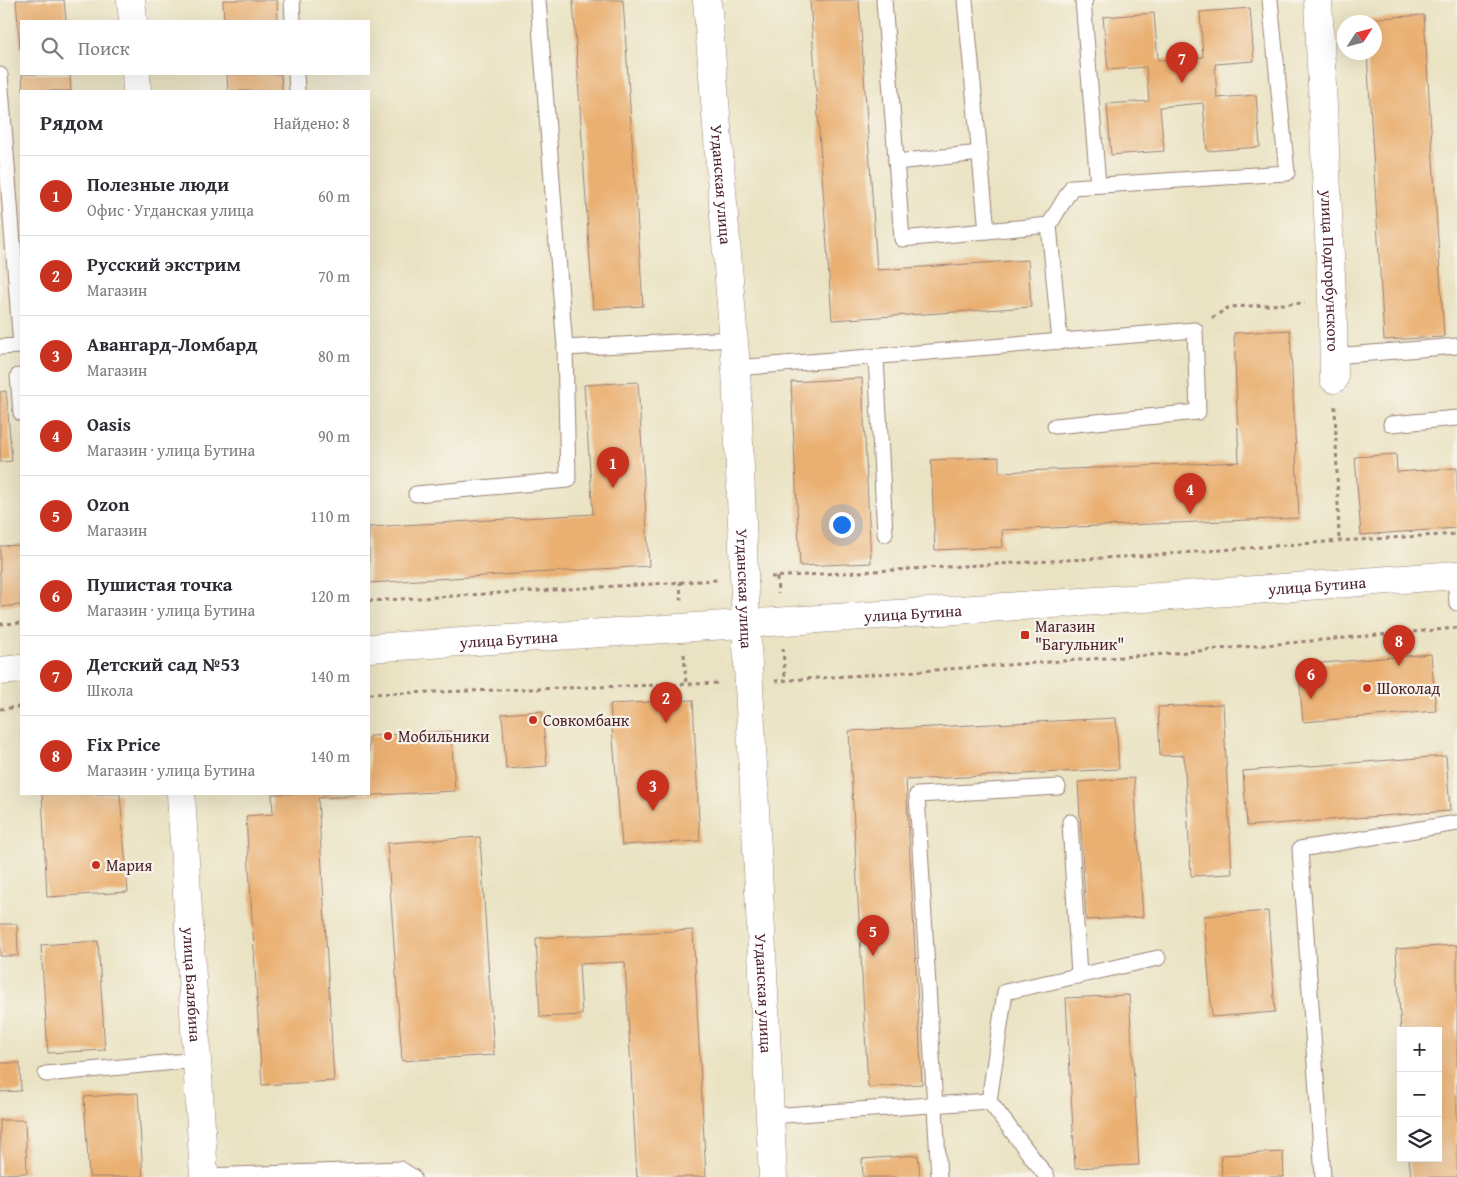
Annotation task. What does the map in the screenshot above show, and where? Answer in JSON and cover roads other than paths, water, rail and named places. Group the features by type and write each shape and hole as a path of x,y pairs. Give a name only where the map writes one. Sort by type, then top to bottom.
{"street":[{"path":"131,0 133,20"},
{"name":"Угданская улица","path":"708,0 736,368 746,624 773,1177"},
{"name":"улица Подгорбунского","path":"1318,0 1334,367"},
{"path":"136,75 137,90"},
{"name":"улица Бутина","path":"370,648 1456,575"},
{"path":"0,671 20,670"},
{"name":"улица Балябина","path":"181,795 204,1176"}],"lane":[{"path":"292,0 293,20"},
{"path":"416,494 568,480 565,348 538,0"},
{"path":"884,0 902,239 1049,225"},
{"path":"965,0 987,231"},
{"path":"1085,0 1083,0 1098,185"},
{"path":"1060,342 1049,225 1072,187 1287,173 1270,0"},
{"path":"0,75 20,333"},
{"path":"296,75 297,90"},
{"path":"896,162 980,153"},
{"path":"736,368 1195,330 1198,412 1055,426"},
{"path":"565,348 733,339"},
{"path":"0,347 20,346"},
{"path":"1334,367 1457,346"},
{"path":"876,357 885,534"},
{"path":"18,376 20,401"},
{"path":"1391,424 1457,418"},
{"path":"1456,575 1457,603"},
{"path":"939,1177 917,795 1058,787"},
{"path":"1070,822 1079,976"},
{"path":"1323,1177 1300,849 1457,823"},
{"path":"1047,1177 989,1101 1005,992 1158,958"},
{"path":"46,1074 197,1060"},
{"path":"770,1116 989,1101"},
{"path":"204,1176 400,1169 413,1177"}],"place":[{"name":"Детский сад №53","path":"1182,83"},
{"name":"Полезные люди","path":"613,488"},
{"name":"Oasis","path":"1190,514"},
{"name":"Магазин \"Багульник\"","path":"1025,635"},
{"name":"Fix Price","path":"1399,666"},
{"name":"Шоколад","path":"1367,688"},
{"name":"Пушистая точка","path":"1311,699"},
{"name":"Совкомбанк","path":"533,720"},
{"name":"Русский экстрим","path":"666,723"},
{"name":"Мобильники","path":"388,736"},
{"name":"Авангард-Ломбард","path":"653,811"},
{"name":"Мария","path":"96,865"},
{"name":"Ozon","path":"873,956"}]}
